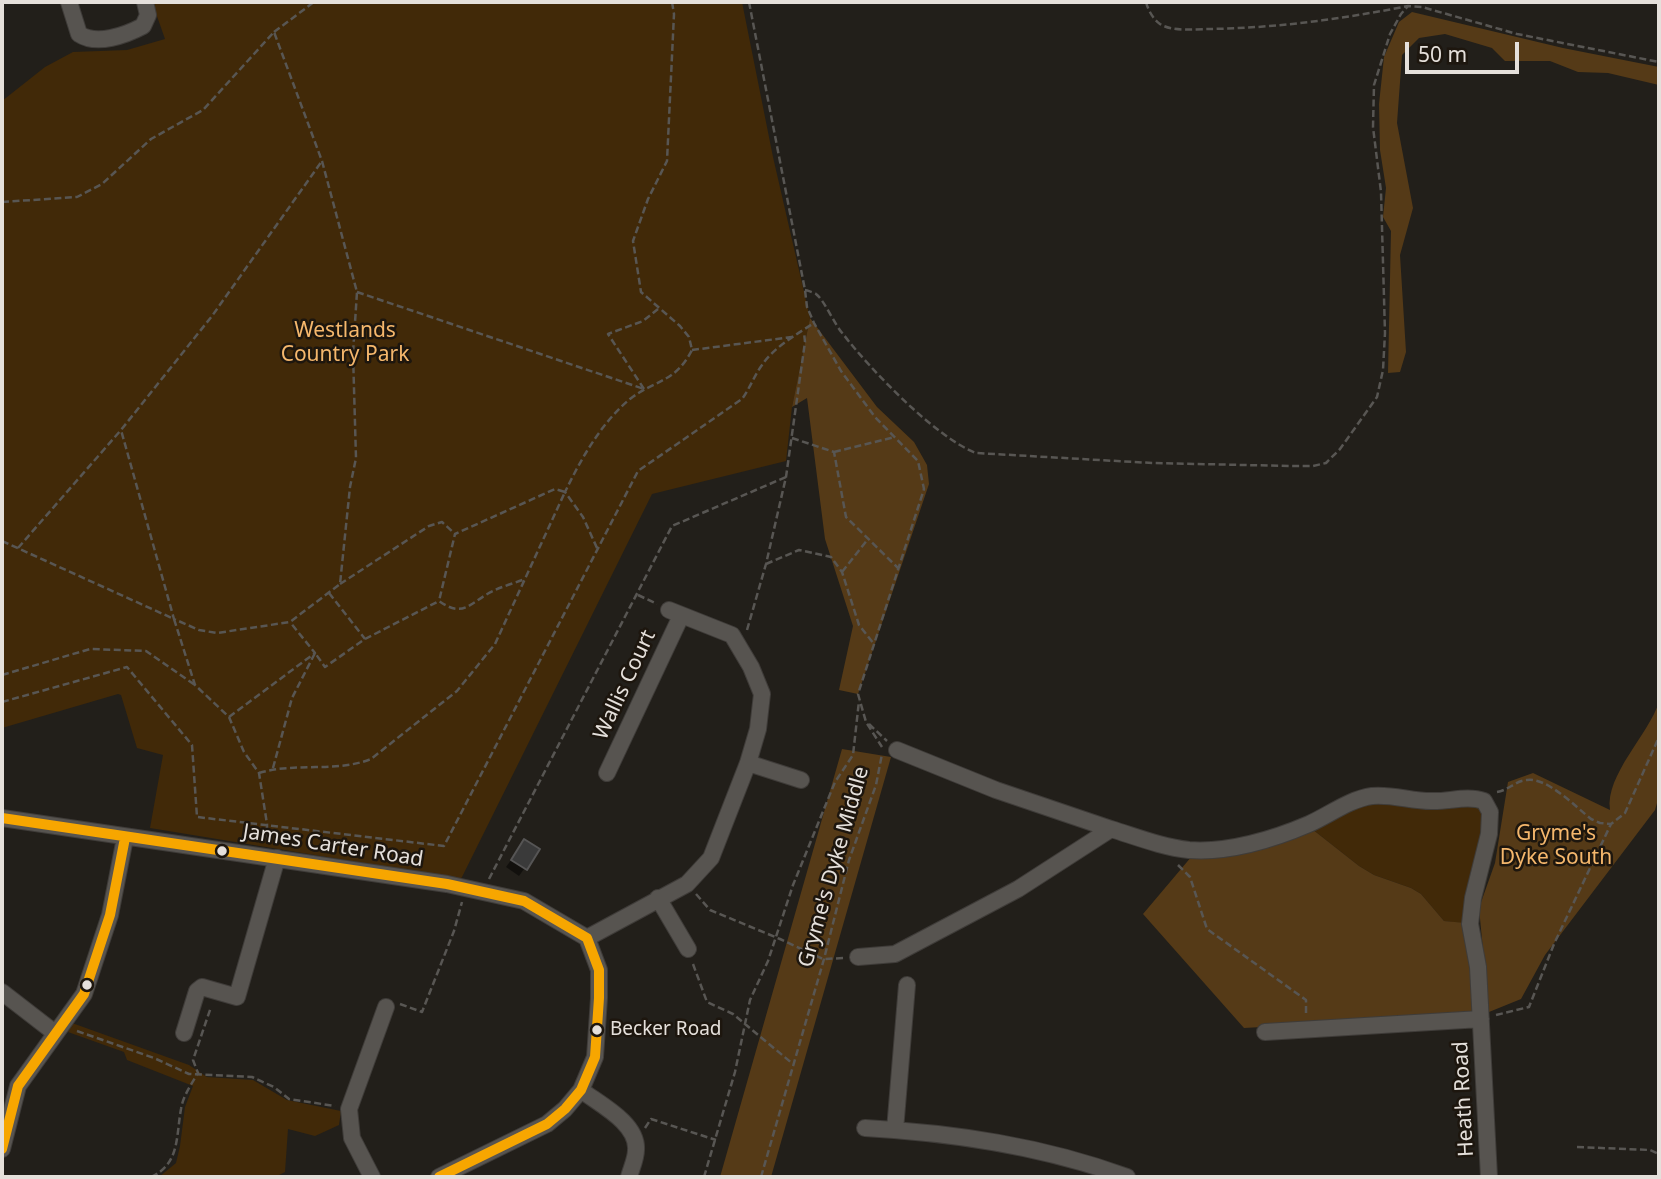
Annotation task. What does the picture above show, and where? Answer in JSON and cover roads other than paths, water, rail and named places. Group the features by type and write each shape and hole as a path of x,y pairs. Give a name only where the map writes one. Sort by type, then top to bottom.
{"street":[{"path":"69,2 79,34 90,40 101,40 143,26 148,15 145,2"},
{"name":"Wallis Court","path":"607,773 675,613 732,635 741,650 762,694 758,729 748,763"},
{"path":"897,750 996,790 1111,829"},
{"path":"439,1177 547,1125 581,1090 595,1057 599,998 599,970 587,938 687,884 711,858 748,763 801,780"},
{"name":"Heath Road","path":"1111,829 1159,844 1191,850 1215,849 1245,844 1307,825 1350,803 1371,796 1432,801 1474,798 1484,801 1490,812 1489,834 1473,898 1471,924 1478,967 1489,1177"},
{"name":"James Carter Road","path":"2,818 125,838 271,857 482,892 524,901 587,938"},
{"path":"858,957 895,954 1018,889 1111,829"},
{"path":"2,1149 18,1086 84,994 110,915 125,838"},
{"path":"184,1033 197,991 202,987 237,997 271,857"},
{"path":"657,898 688,949"},
{"path":"895,1130 907,985"},
{"path":"2,992 58,1028"},
{"path":"372,1177 352,1138 349,1108 386,1007"},
{"path":"1265,1032 1481,1018"},
{"path":"581,1090 625,1124 637,1149 629,1177"},
{"path":"865,1128 981,1139 1046,1152 1117,1176"}],"place":[{"name":"Becker Road","path":"597,1030"}],"park label":[{"name":"Westlands Country Park","path":"345,343"},
{"name":"Gryme's Dyke South","path":"1556,846"}]}
